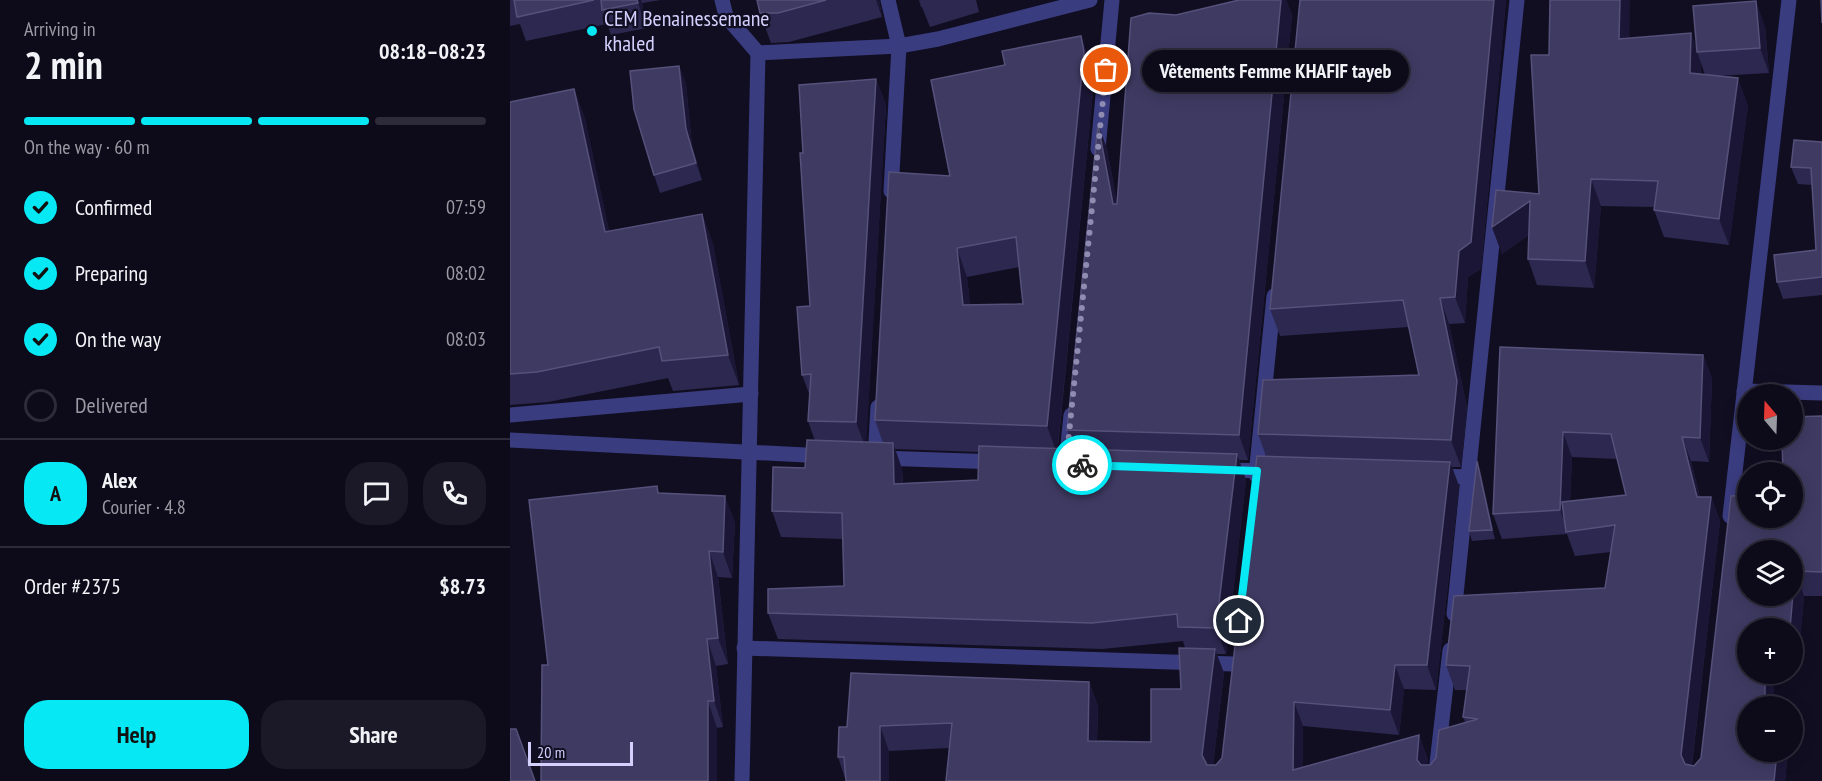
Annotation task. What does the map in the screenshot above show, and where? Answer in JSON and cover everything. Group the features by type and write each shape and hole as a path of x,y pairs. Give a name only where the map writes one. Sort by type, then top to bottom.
{"street":[{"path":"722,0 726,16 758,53 742,781"},
{"path":"888,0 899,46 890,211"},
{"path":"758,53 899,46 938,39 1090,0"},
{"path":"1096,167 1113,0"},
{"path":"1435,781 1470,477 1517,0"},
{"path":"1745,384 1789,0"},
{"path":"1254,493 1275,282"},
{"path":"879,387 869,457 1018,463"},
{"path":"1803,393 1822,393"},
{"path":"510,415 751,394"},
{"path":"1066,464 1072,405"},
{"path":"510,440 840,457"},
{"path":"1728,533 1737,450"},
{"path":"1209,469 1292,472"},
{"path":"1422,476 1470,477"},
{"path":"744,648 1234,664"}],"building":[{"path":"514,0 594,0 517,17"},
{"path":"601,0 637,0 638,3 602,10"},
{"path":"757,0 826,0 778,13 760,13"},
{"path":"1239,0 1281,0 1239,435 1067,430 1098,124 1113,204 1117,204 1131,18 1149,13 1176,15"},
{"path":"1300,0 1494,0 1471,242 1459,251 1455,297 1440,298 1457,381 1451,440 1258,434 1263,380 1419,375 1403,300 1270,309"},
{"path":"1550,0 1620,0 1619,39 1691,33 1690,73 1738,78 1719,219 1654,210 1658,181 1591,179 1585,261 1528,259 1530,201 1492,227 1496,190 1539,194 1531,55 1549,55"},
{"path":"1756,1 1760,48 1697,52 1693,6"},
{"path":"1081,36 1084,52 1047,426 875,420 889,172 950,176 931,80 1005,65 1002,51","holes":["1016,237 1023,304 963,305 957,248"]},
{"path":"679,66 686,129 696,163 654,175 634,109 630,71"},
{"path":"876,79 856,422 808,421 811,374 802,375 797,307 810,306 800,153 803,153 799,85"},
{"path":"574,89 605,232 702,214 728,355 662,361 659,347 537,372 510,374 510,102"},
{"path":"1794,140 1822,142 1822,277 1777,282 1774,255 1816,250 1811,168 1791,167"},
{"path":"1500,347 1703,355 1700,438 1682,437 1697,497 1711,497 1681,755 1685,764 1694,766 1701,758 1731,496 1737,496 1737,528 1803,528 1803,462 1783,462 1782,450 1803,450 1803,417 1822,416 1822,572 1803,571 1803,540 1737,540 1737,606 1792,606 1791,618 1737,618 1737,684 1765,684 1765,696 1737,696 1737,762 1776,762 1774,781 946,781 952,723 880,726 880,781 846,781 844,757 838,757 839,727 847,727 851,673 1089,682 1088,741 1151,742 1151,689 1181,689 1179,648 1215,649 1202,755 1207,765 1216,765 1222,758 1257,456 1450,462 1427,665 1395,665 1390,710 1294,702 1293,770 1419,735 1417,760 1421,765 1430,765 1436,758 1439,730 1478,719 1463,717 1470,666 1446,665 1454,596 1605,588 1615,525 1566,532 1562,502 1626,495 1611,434 1563,432 1560,510 1493,514"},
{"path":"807,440 893,443 894,484 978,480 979,446 1237,454 1216,628 1178,627 1177,614 1092,623 768,613 768,589 844,586 842,513 772,511 773,467 805,468"},
{"path":"1477,461 1492,530 1469,531"},
{"path":"657,486 658,493 725,496 723,552 709,551 718,638 707,639 714,701 708,701 708,781 541,781 542,665 548,665 529,500"},
{"path":"510,729 516,729 535,781 510,781"}],"way so far":[{"path":"1082,465 1066,464 1106,70"}],"place":[{"name":"CEM Benainessemane khaled","path":"592,31"},
{"name":"Vêtements Femme KHAFIF tayeb","path":"1106,70"}],"route":[{"path":"1082,465 1257,471 1239,621"}]}
